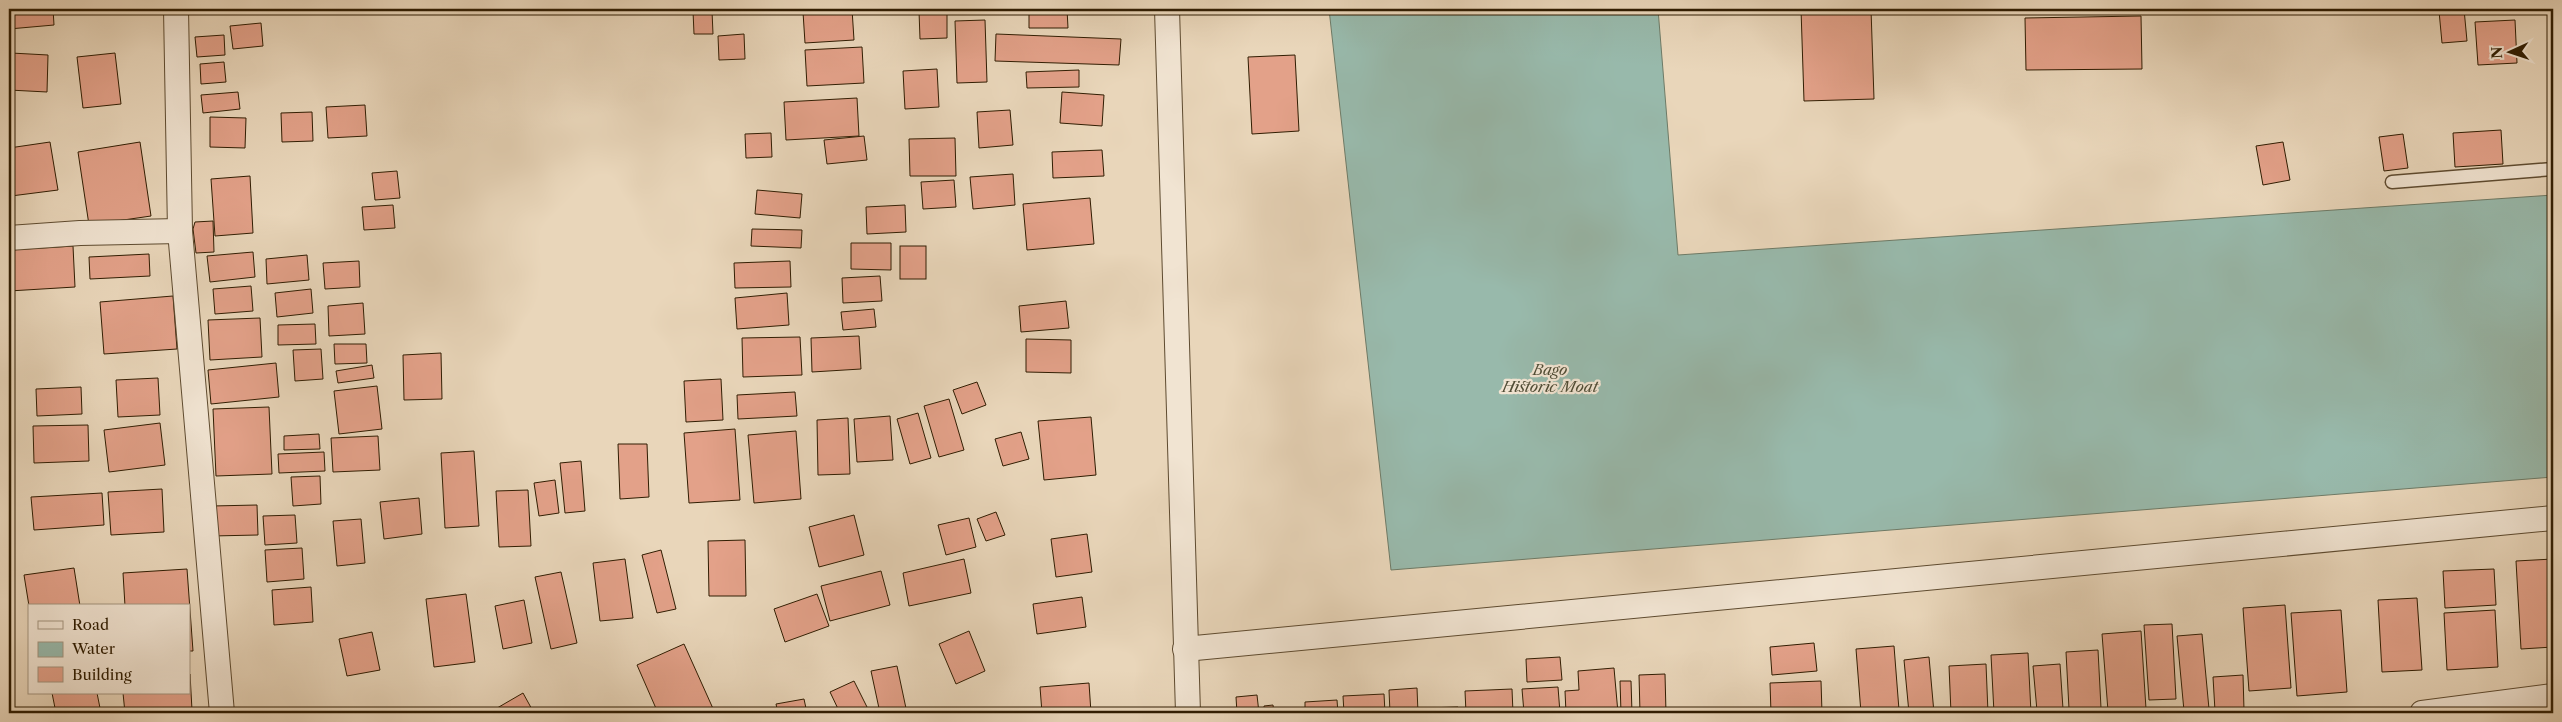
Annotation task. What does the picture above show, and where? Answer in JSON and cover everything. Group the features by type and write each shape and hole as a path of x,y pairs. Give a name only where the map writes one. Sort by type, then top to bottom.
{"street":[{"path":"176,9 180,232 222,713"},
{"path":"1166,9 1188,713"},
{"path":"9,238 80,233 180,232"},
{"path":"1185,649 2553,518"},
{"path":"2422,713 2553,696"}],"lane":[{"path":"2392,182 2553,169"}],"water":[{"name":"Bago Historic Moat","path":"1329,9 1658,9 1678,255 2553,195 2553,477 1391,570"}],"building":[{"path":"9,9 53,9 54,25 9,29"},
{"path":"852,9 854,40 805,43 803,12"},
{"path":"1029,9 1067,9 1068,28 1029,28"},
{"path":"1801,9 1871,9 1874,99 1804,101"},
{"path":"2464,9 2467,41 2442,43 2439,11"},
{"path":"947,10 947,38 920,39 919,11"},
{"path":"693,11 712,11 713,34 694,34"},
{"path":"2141,16 2142,69 2026,70 2025,18"},
{"path":"985,20 987,82 957,83 955,21"},
{"path":"2515,20 2517,63 2478,65 2475,22"},
{"path":"261,23 263,46 233,49 230,26"},
{"path":"744,34 745,59 719,60 718,36"},
{"path":"996,34 1121,39 1119,65 995,61"},
{"path":"224,35 225,55 197,57 195,37"},
{"path":"862,47 864,83 807,86 805,50"},
{"path":"11,53 48,55 47,92 9,90"},
{"path":"115,53 121,104 83,108 77,57"},
{"path":"1295,55 1299,131 1252,134 1248,57"},
{"path":"224,62 226,82 201,84 200,64"},
{"path":"937,69 939,107 905,109 903,71"},
{"path":"1079,70 1079,87 1027,88 1026,72"},
{"path":"238,92 240,109 203,113 201,95"},
{"path":"1062,92 1104,95 1102,126 1060,123"},
{"path":"857,98 859,136 786,140 784,102"},
{"path":"365,105 367,136 328,138 326,107"},
{"path":"1010,110 1013,145 979,148 977,112"},
{"path":"312,112 313,141 282,142 281,113"},
{"path":"210,117 246,118 245,148 210,147"},
{"path":"2501,130 2503,164 2455,167 2453,133"},
{"path":"771,133 772,157 746,158 745,134"},
{"path":"2403,134 2408,168 2384,171 2379,137"},
{"path":"864,136 867,160 827,164 824,140"},
{"path":"955,138 956,176 910,176 909,139"},
{"path":"50,142 58,190 11,196 9,148"},
{"path":"140,142 151,216 89,225 78,152"},
{"path":"2283,142 2290,180 2263,185 2256,146"},
{"path":"1102,150 1104,176 1053,178 1052,152"},
{"path":"397,171 400,198 375,200 372,173"},
{"path":"1013,174 1015,205 973,209 970,177"},
{"path":"250,176 253,233 215,236 211,179"},
{"path":"954,180 956,207 923,209 921,182"},
{"path":"757,190 802,194 800,218 755,214"},
{"path":"1090,198 1094,244 1027,250 1023,204"},
{"path":"393,205 395,228 364,230 362,207"},
{"path":"905,205 906,232 867,234 866,207"},
{"path":"213,221 214,252 196,253 193,229 195,222"},
{"path":"752,229 802,230 801,248 751,246"},
{"path":"851,243 891,243 891,270 851,269"},
{"path":"73,246 75,287 9,291 9,250"},
{"path":"900,246 926,246 926,279 900,279"},
{"path":"253,252 255,277 210,282 207,256"},
{"path":"149,254 150,276 90,279 89,257"},
{"path":"307,255 309,280 267,284 266,259"},
{"path":"359,261 360,287 325,289 323,263"},
{"path":"790,261 791,287 735,288 734,263"},
{"path":"880,276 882,301 843,303 842,278"},
{"path":"251,286 253,311 215,314 213,289"},
{"path":"311,289 313,313 277,317 275,293"},
{"path":"787,293 789,325 737,329 735,298"},
{"path":"173,296 177,349 104,354 100,302"},
{"path":"1066,301 1069,328 1021,332 1019,306"},
{"path":"363,303 365,334 329,336 328,306"},
{"path":"874,309 876,327 843,330 841,312"},
{"path":"260,318 262,357 210,360 208,320"},
{"path":"315,324 316,344 278,345 278,325"},
{"path":"859,336 861,369 812,372 811,338"},
{"path":"800,337 802,375 743,377 742,338"},
{"path":"1026,339 1071,340 1071,373 1026,372"},
{"path":"334,344 366,344 367,363 335,364"},
{"path":"321,349 323,379 295,381 293,350"},
{"path":"441,353 442,399 404,400 403,355"},
{"path":"276,363 279,397 211,404 208,370"},
{"path":"372,365 374,378 338,383 336,371"},
{"path":"158,378 160,415 118,417 116,380"},
{"path":"721,379 723,420 686,422 684,381"},
{"path":"977,382 986,405 962,414 953,390"},
{"path":"377,386 382,429 339,434 334,391"},
{"path":"81,387 82,414 37,416 36,389"},
{"path":"795,392 797,416 738,419 737,395"},
{"path":"949,399 964,450 939,457 924,406"},
{"path":"269,407 272,474 216,476 213,409"},
{"path":"918,413 931,458 910,464 897,419"},
{"path":"890,416 893,460 857,462 854,419"},
{"path":"1091,417 1096,475 1044,480 1038,421"},
{"path":"848,418 850,474 818,475 817,420"},
{"path":"160,423 165,465 109,472 104,430"},
{"path":"88,425 89,461 34,463 33,426"},
{"path":"735,429 740,500 689,503 684,433"},
{"path":"796,431 801,499 754,503 748,435"},
{"path":"1021,432 1029,459 1003,466 995,439"},
{"path":"319,434 320,449 284,450 284,436"},
{"path":"378,436 380,470 333,472 331,438"},
{"path":"618,444 647,444 649,497 620,499"},
{"path":"474,451 479,526 445,528 441,453"},
{"path":"324,452 325,471 279,473 278,454"},
{"path":"581,461 585,511 565,513 560,463"},
{"path":"320,476 321,504 293,506 291,477"},
{"path":"555,480 559,513 539,516 534,483"},
{"path":"162,489 164,532 111,535 108,492"},
{"path":"528,490 531,546 499,547 496,491"},
{"path":"102,493 104,525 34,530 31,497"},
{"path":"419,498 422,534 384,539 380,502"},
{"path":"257,505 258,535 212,536 212,506"},
{"path":"996,512 1005,535 986,541 977,519"},
{"path":"295,515 297,543 265,545 263,516"},
{"path":"854,515 864,555 819,567 809,527"},
{"path":"969,518 976,547 946,555 938,525"},
{"path":"361,519 365,563 337,566 333,521"},
{"path":"1087,534 1092,572 1056,577 1051,539"},
{"path":"745,540 746,596 709,596 708,541"},
{"path":"302,548 304,579 267,582 265,550"},
{"path":"661,550 676,609 657,613 642,555"},
{"path":"625,559 633,618 600,621 593,563"},
{"path":"964,559 971,593 909,606 903,573"},
{"path":"2553,559 2553,647 2521,649 2516,561"},
{"path":"74,568 80,604 29,604 24,575"},
{"path":"187,569 190,604 125,604 123,573"},
{"path":"2494,569 2496,605 2445,608 2443,571"},
{"path":"881,571 890,605 830,621 821,586"},
{"path":"561,572 577,643 551,649 535,577"},
{"path":"311,587 313,622 274,625 272,590"},
{"path":"466,594 475,662 434,667 426,599"},
{"path":"817,594 829,626 785,642 774,609"},
{"path":"1082,597 1086,627 1037,634 1033,604"},
{"path":"2417,598 2422,670 2382,672 2378,600"},
{"path":"524,600 532,643 503,649 495,606"},
{"path":"2285,605 2291,688 2249,691 2243,608"},
{"path":"190,610 193,651 190,651"},
{"path":"2341,610 2347,692 2297,696 2291,613"},
{"path":"2495,610 2498,667 2447,670 2444,613"},
{"path":"2172,624 2176,699 2149,700 2144,625"},
{"path":"969,631 985,671 956,684 939,644"},
{"path":"2141,631 2146,709 2108,711 2102,634"},
{"path":"372,632 380,670 347,676 339,639"},
{"path":"2202,634 2209,709 2184,711 2177,636"},
{"path":"1814,643 1817,671 1772,675 1770,647"},
{"path":"684,644 715,713 658,713 637,665"},
{"path":"1894,646 1899,710 1861,713 1856,649"},
{"path":"2098,650 2101,708 2069,709 2066,652"},
{"path":"2028,653 2031,713 1994,713 1991,655"},
{"path":"1560,657 1562,680 1527,682 1526,659"},
{"path":"1929,657 1934,713 1909,713 1904,660"},
{"path":"1986,664 1988,713 1951,713 1949,666"},
{"path":"2060,664 2063,709 2037,711 2033,666"},
{"path":"897,666 907,713 880,713 871,671"},
{"path":"1614,668 1618,713 1566,713 1565,691 1579,690 1578,671"},
{"path":"190,674 192,710 125,713 123,694 190,694"},
{"path":"1665,674 1666,713 1640,713 1639,675"},
{"path":"2243,675 2244,710 2215,711 2213,677"},
{"path":"854,681 870,713 840,713 830,692"},
{"path":"1620,681 1631,681 1632,713 1621,713"},
{"path":"1821,681 1822,713 1771,713 1770,683"},
{"path":"1089,683 1091,713 1042,713 1040,687"},
{"path":"1558,687 1560,713 1524,713 1522,689"},
{"path":"1417,688 1418,713 1390,713 1389,690"},
{"path":"1512,689 1513,713 1466,713 1465,691"},
{"path":"523,693 534,713 493,713 492,711"},
{"path":"52,694 97,694 101,713 56,713"},
{"path":"1384,694 1385,713 1344,713 1343,696"},
{"path":"1257,695 1259,713 1237,713 1236,697"},
{"path":"804,699 807,713 778,713 776,704"},
{"path":"1337,700 1338,713 1305,713 1305,702"},
{"path":"1273,705 1274,713 1264,713 1264,706"},
{"path":"1458,707 1459,713 1426,713 1425,708"}]}
